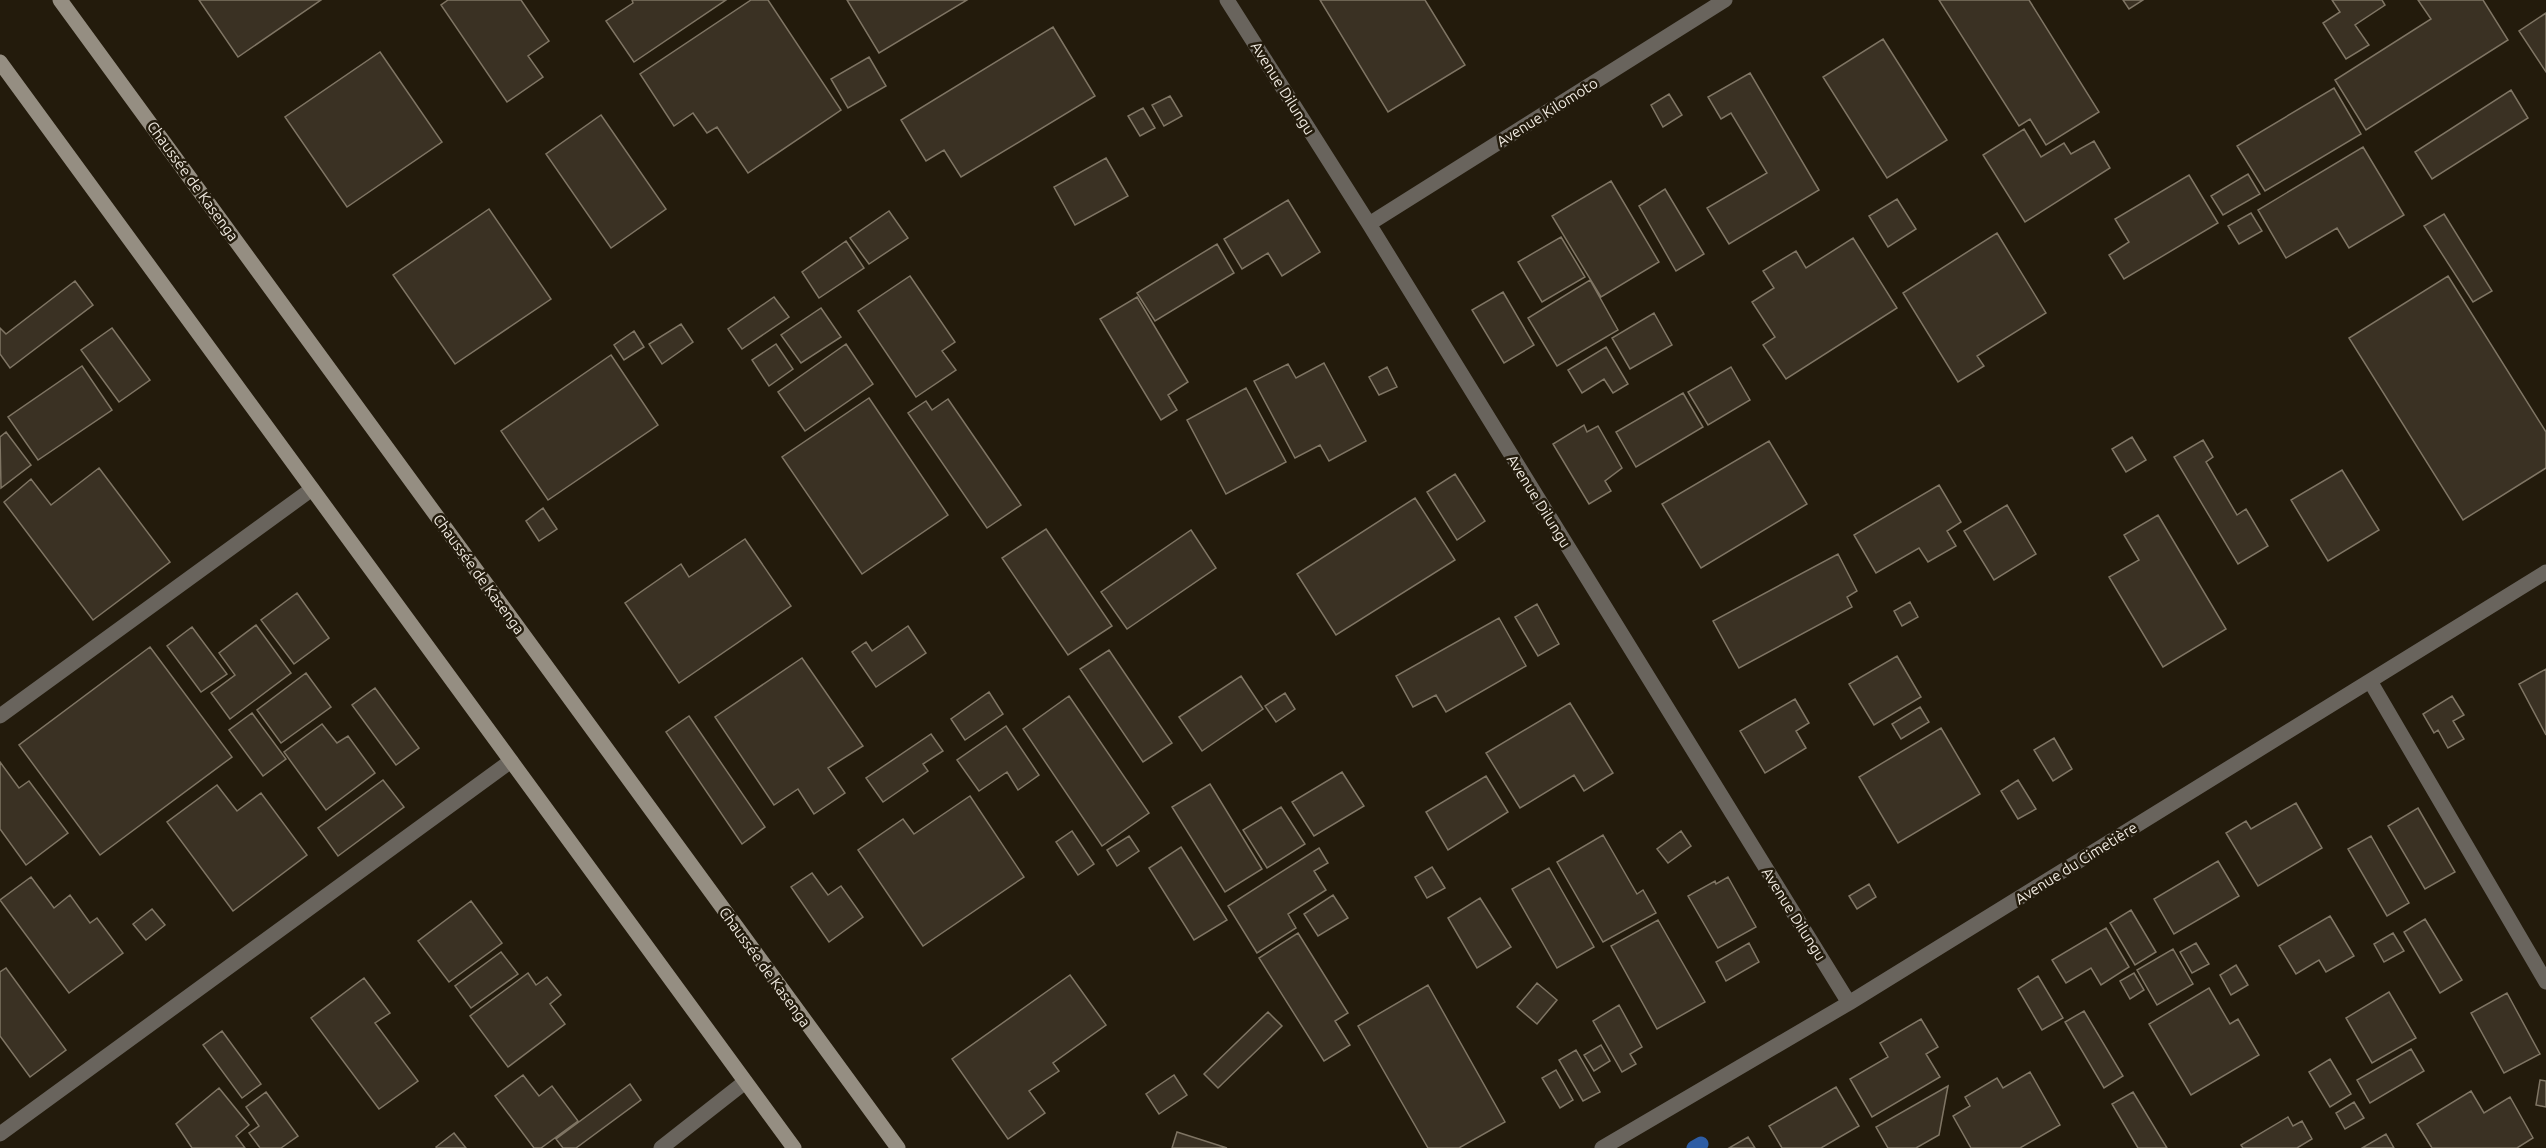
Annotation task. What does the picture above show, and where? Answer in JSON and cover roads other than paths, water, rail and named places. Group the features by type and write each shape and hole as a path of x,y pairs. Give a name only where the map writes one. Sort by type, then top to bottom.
{"main road":[{"name":"Chaussée de Kasenga","path":"60,0 898,1148"},
{"path":"0,62 794,1148"}],"street":[{"name":"Avenue Dilungu","path":"1227,0 1849,1003"},
{"name":"Avenue Kilomoto","path":"1368,224 1725,0"},
{"path":"0,716 312,489"},
{"name":"Avenue du Cimetière","path":"1602,1148 1849,1003 2546,572"},
{"path":"2370,681 2546,981"},
{"path":"0,1134 511,761"},
{"path":"661,1148 745,1082"}],"waterway":[{"path":"1694,1148 1701,1144"}]}
